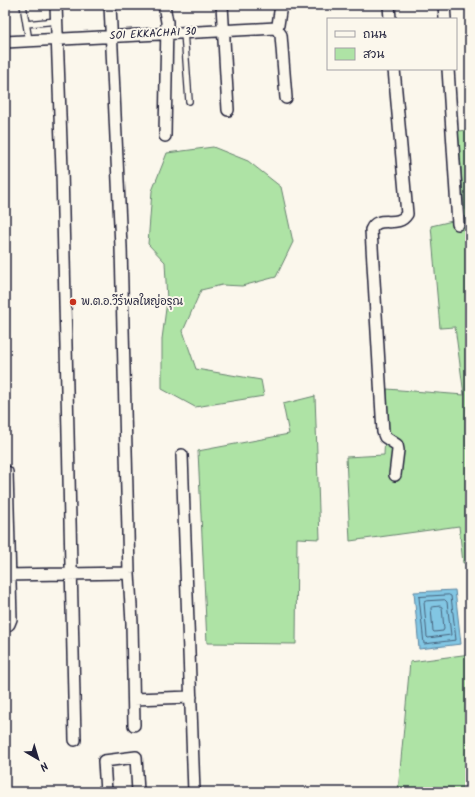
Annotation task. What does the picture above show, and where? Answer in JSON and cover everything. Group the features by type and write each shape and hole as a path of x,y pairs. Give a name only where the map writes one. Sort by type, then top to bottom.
{"street":[{"path":"56,5 62,170 75,740"},
{"path":"110,5 121,248 134,725"},
{"path":"164,5 167,22 165,136"},
{"path":"222,5 228,110"},
{"path":"280,5 278,25 276,28 281,35 286,98"},
{"path":"389,5 390,18"},
{"path":"444,5 445,18"},
{"name":"SOI EKKACHAI 30","path":"5,42 276,28"},
{"path":"394,70 407,214 404,219 399,222 377,222 373,225 371,230 384,437 397,445 398,450 395,475"},
{"path":"448,70 458,224"},
{"path":"182,455 194,792"},
{"path":"5,627 9,624 11,619 8,575 6,472"},
{"path":"8,575 129,573"},
{"path":"134,699 191,697"},
{"path":"106,792 104,761 136,757 138,792"}],"lane":[{"path":"23,5 29,41"},
{"path":"26,24 57,21"},
{"path":"184,32 189,101"}],"green space":[{"path":"470,130 470,562 463,563 459,526 350,541 346,457 384,455 387,389 464,395 455,327 440,328 431,226 465,218 458,131"},
{"path":"213,147 248,161 281,187 293,242 276,277 242,286 222,285 201,290 183,331 196,369 261,380 264,396 195,407 162,389 162,339 167,301 165,262 148,244 152,191 167,153"},
{"path":"315,396 320,539 297,538 296,644 207,643 198,451 289,434 283,404"},
{"path":"470,654 470,792 398,792 410,662"}],"water":[{"path":"455,590 461,644 419,649 414,592"}],"place":[{"name":"พ.ต.อ.วีร์พลใหญ่อรุณ","path":"73,302"}]}
